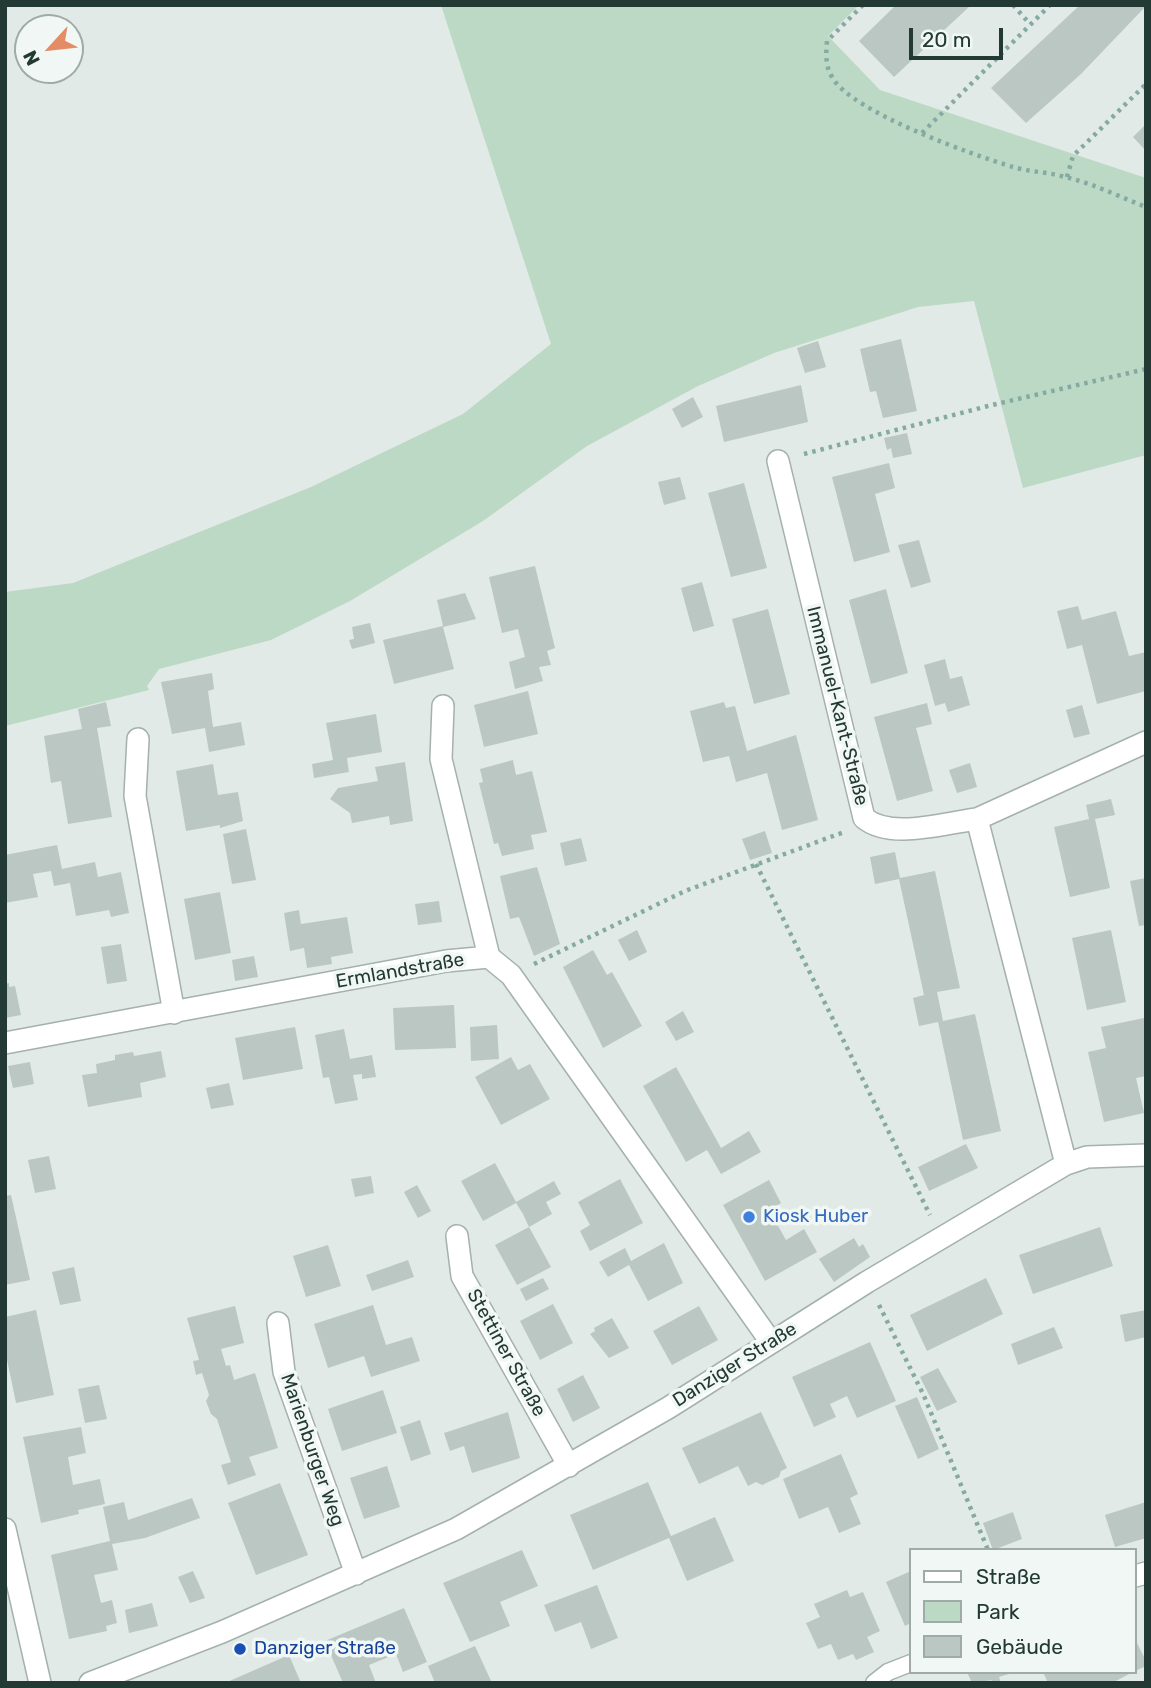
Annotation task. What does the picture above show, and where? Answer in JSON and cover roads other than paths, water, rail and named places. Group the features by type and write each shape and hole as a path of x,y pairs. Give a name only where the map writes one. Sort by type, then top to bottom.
{"street":[{"name":"Immanuel-Kant-Straße","path":"778,461 864,818 875,827 891,829 977,819 1146,742"},
{"path":"443,706 441,759 489,957"},
{"path":"138,739 135,796 174,1013"},
{"path":"977,819 1066,1164"},
{"name":"Ermlandstraße","path":"5,1043 446,961 489,957 511,975 771,1342"},
{"name":"Danziger Straße","path":"90,1683 222,1632 456,1530 569,1466 867,1282 1066,1164 1087,1157 1146,1155"},
{"name":"Stettiner Straße","path":"457,1236 462,1276 569,1466"},
{"name":"Marienburger Weg","path":"278,1323 284,1372 356,1574"},
{"path":"5,1529 40,1683"}],"lane":[{"path":"874,1683 888,1672 909,1664"}],"place":[{"name":"Kiosk Huber","path":"749,1217"},
{"name":"Danziger Straße","path":"240,1649"}]}
